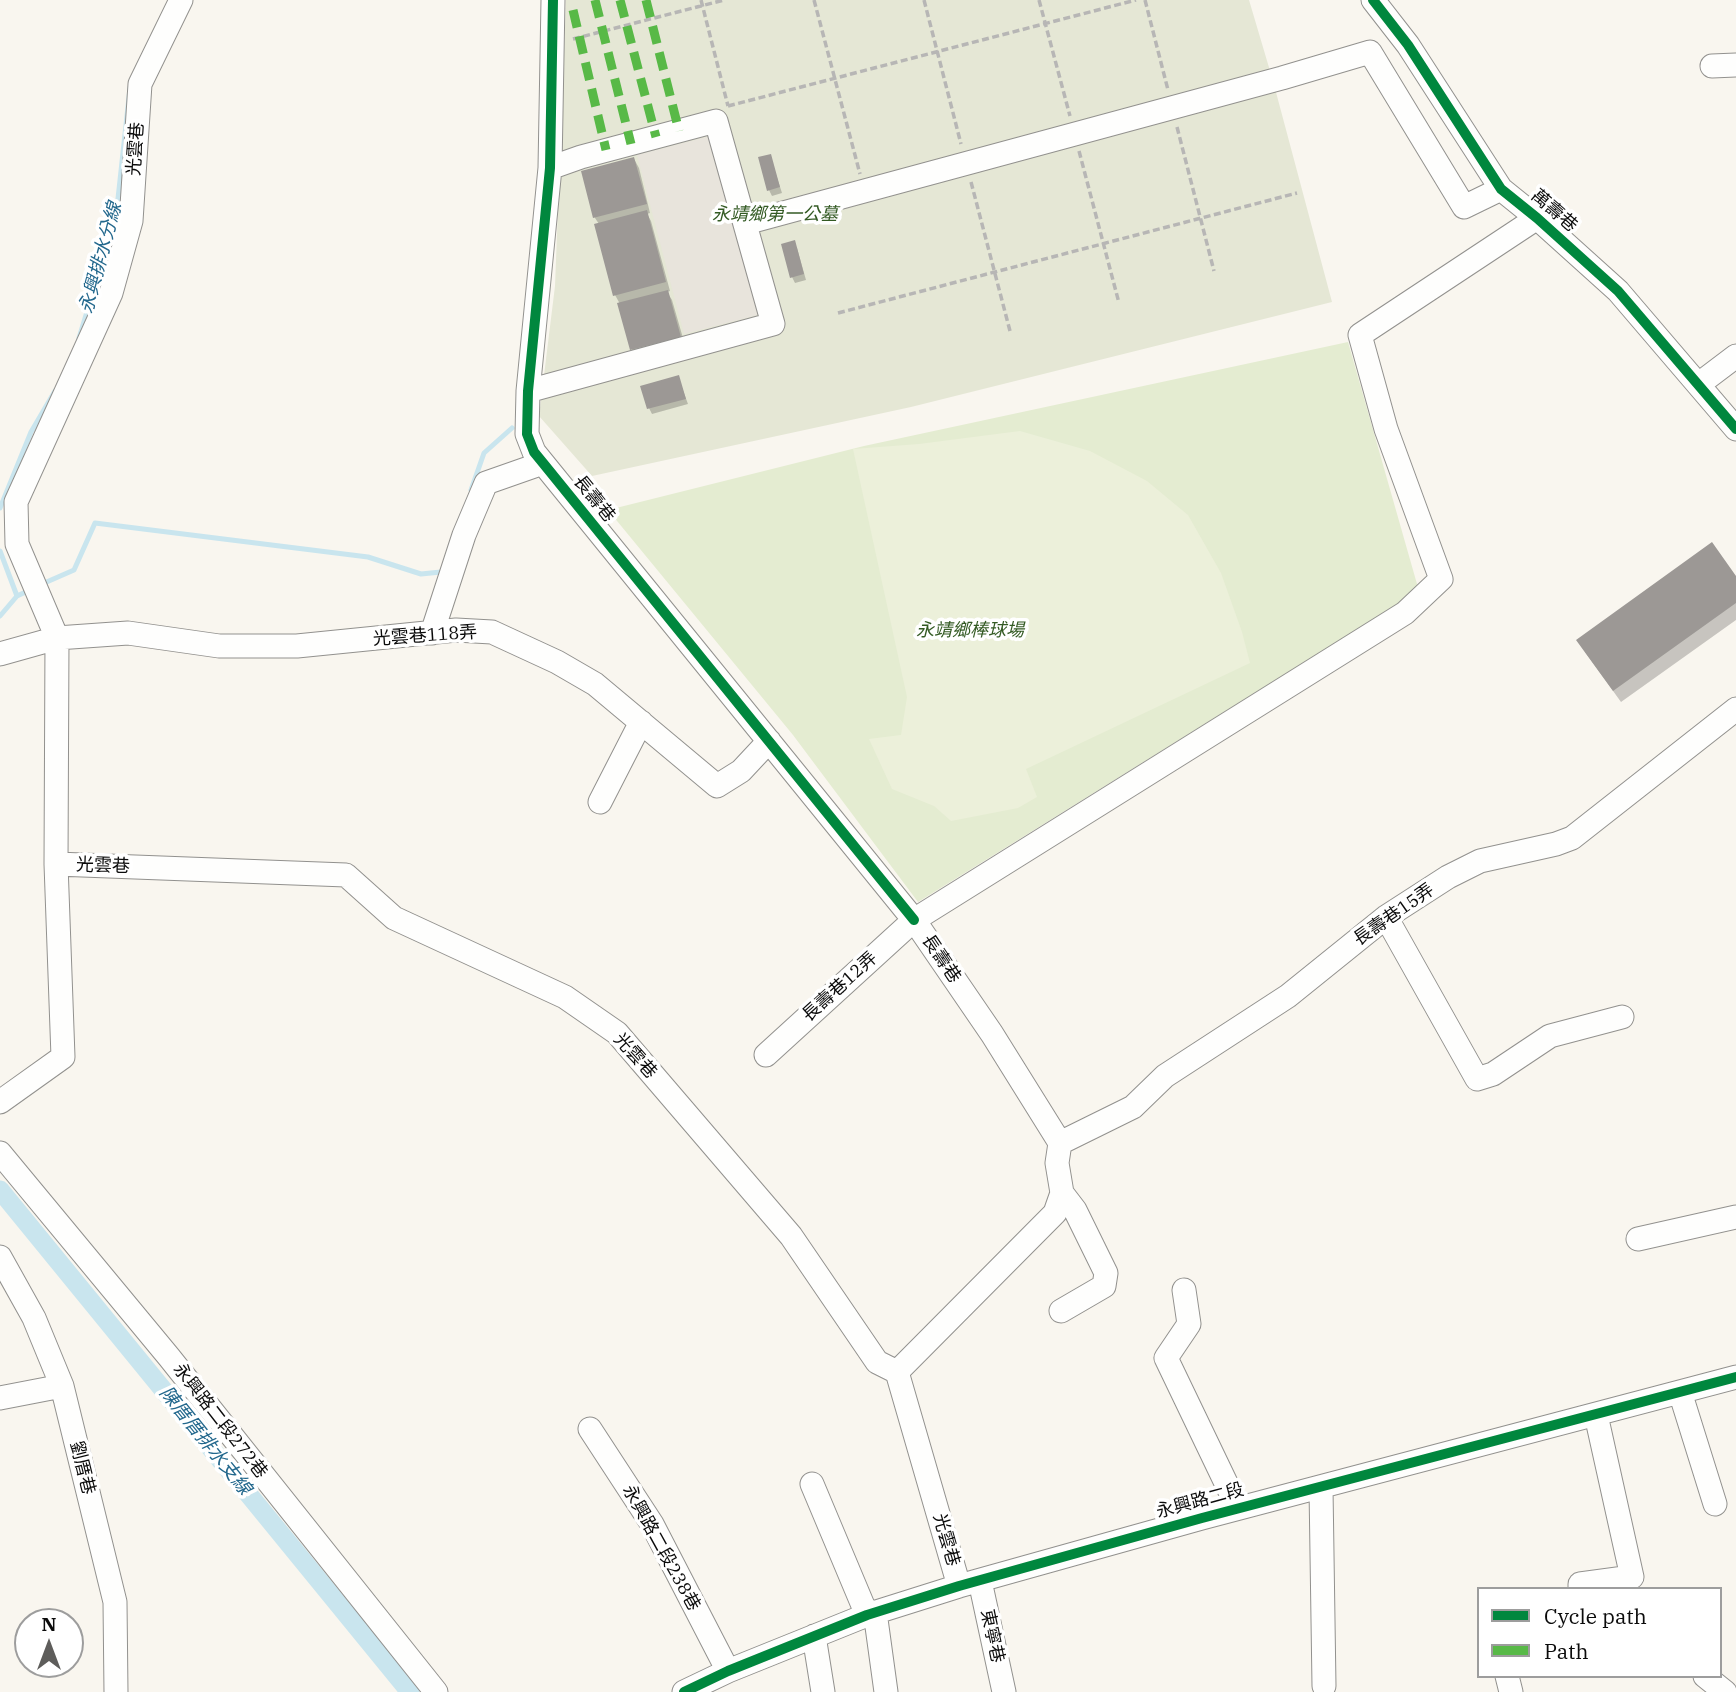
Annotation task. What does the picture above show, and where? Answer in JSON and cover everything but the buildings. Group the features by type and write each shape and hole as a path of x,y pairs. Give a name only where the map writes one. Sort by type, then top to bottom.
{"street":[{"name":"光雲巷","path":"0,1102 63,1057 56,864 57,638 17,544 16,502 111,293 131,221 140,84 181,0"},
{"name":"長壽巷","path":"553,0 550,168 528,391 527,434 534,452 914,920 992,1034 1060,1143"},
{"name":"萬壽巷","path":"1373,0 1408,45 1500,189 1538,218 1618,291 1736,429"},
{"path":"746,223 1370,52 1464,207 1500,189"},
{"path":"1712,66 1736,65"},
{"path":"528,391 773,324 746,223 722,113 550,168"},
{"name":"長壽巷12弄","path":"766,1055 914,920 1405,613 1441,579 1386,429 1360,334 1538,218"},
{"path":"1699,384 1736,356"},
{"path":"432,633 464,535 486,483 543,463"},
{"name":"光雲巷118弄","path":"0,654 57,638 128,633 219,646 297,646 456,631 492,632 557,662 595,684 716,786 741,771 769,741"},
{"name":"長壽巷15弄","path":"1060,1143 1133,1107 1166,1076 1288,996 1386,917 1448,877 1480,861 1572,838 1736,709"},
{"path":"600,802 641,722"},
{"name":"光雲巷","path":"56,864 346,875 394,918 565,997 617,1033 791,1236 877,1362 897,1372 970,1583"},
{"path":"1386,917 1477,1079 1493,1074 1550,1036 1622,1017"},
{"path":"1060,1143 1057,1163 1062,1193 1075,1210 1106,1273 1104,1286 1060,1311"},
{"name":"永興路二段272巷","path":"0,1153 169,1357 436,1692"},
{"path":"897,1372 1055,1213 1062,1193"},
{"path":"1638,1239 1736,1217"},
{"name":"劉厝巷","path":"0,1257 34,1318 62,1386 115,1602 116,1692"},
{"path":"1184,1290 1189,1324 1166,1358 1238,1508"},
{"name":"永興路二段","path":"684,1692 728,1671 871,1614 970,1583 1238,1508 1736,1377"},
{"path":"0,1398 62,1386"},
{"path":"1680,1392 1715,1504"},
{"path":"1580,1587 1580,1584 1633,1583 1597,1415"},
{"name":"永興路二段238巷","path":"590,1429 652,1524 728,1671"},
{"path":"812,1484 871,1614 886,1692"},
{"path":"1321,1488 1324,1686"},
{"name":"東寧巷","path":"970,1583 1003,1692"},
{"path":"814,1636 823,1692"},
{"path":"1708,1678 1725,1692"}],"path":[{"path":"701,0 722,113 1136,0"},
{"path":"573,38 724,0"},
{"path":"814,0 864,191"},
{"path":"1145,0 1214,271"},
{"path":"838,313 1297,193"}],"green space":[{"name":"永靖鄉第一公墓","path":"566,0 1249,0 1332,302 911,407 592,476 539,416 555,286"},
{"name":"永靖鄉棒球場","path":"1348,342 1419,591 918,902 793,735 608,510 864,446"},
{"path":"1020,431 1090,451 1147,481 1188,515 1221,573 1250,663 1026,769 1037,797 1018,808 951,821 934,806 892,789 869,739 901,735 907,697 853,449 919,444"}],"shaded area":[{"path":"714,135 762,314 684,334 637,155"}],"waterway":[{"name":"永興排水分線","path":"79,338 116,217 130,88"},
{"name":"永興排水分線","path":"0,508 31,432 55,391"},
{"path":"471,490 484,453 512,428"},
{"path":"42,584 74,570 95,523 368,557 421,574 441,572 443,569"},
{"name":"永興排水分線","path":"0,551 17,596 0,616"},
{"path":"17,596 30,590"},
{"name":"陳厝厝排水支線","path":"0,1190 410,1692"}],"marked path":[{"path":"595,0 631,144"},
{"path":"620,0 656,137"},
{"path":"646,0 679,131"},
{"path":"573,10 606,150"}],"cycle path":[{"path":"553,0 550,168 528,391 527,434 534,452 914,920"},
{"path":"1373,0 1408,45 1501,189 1618,291 1736,429"},
{"path":"684,1692 728,1671 867,1615 959,1586 1202,1518 1736,1377"}]}
